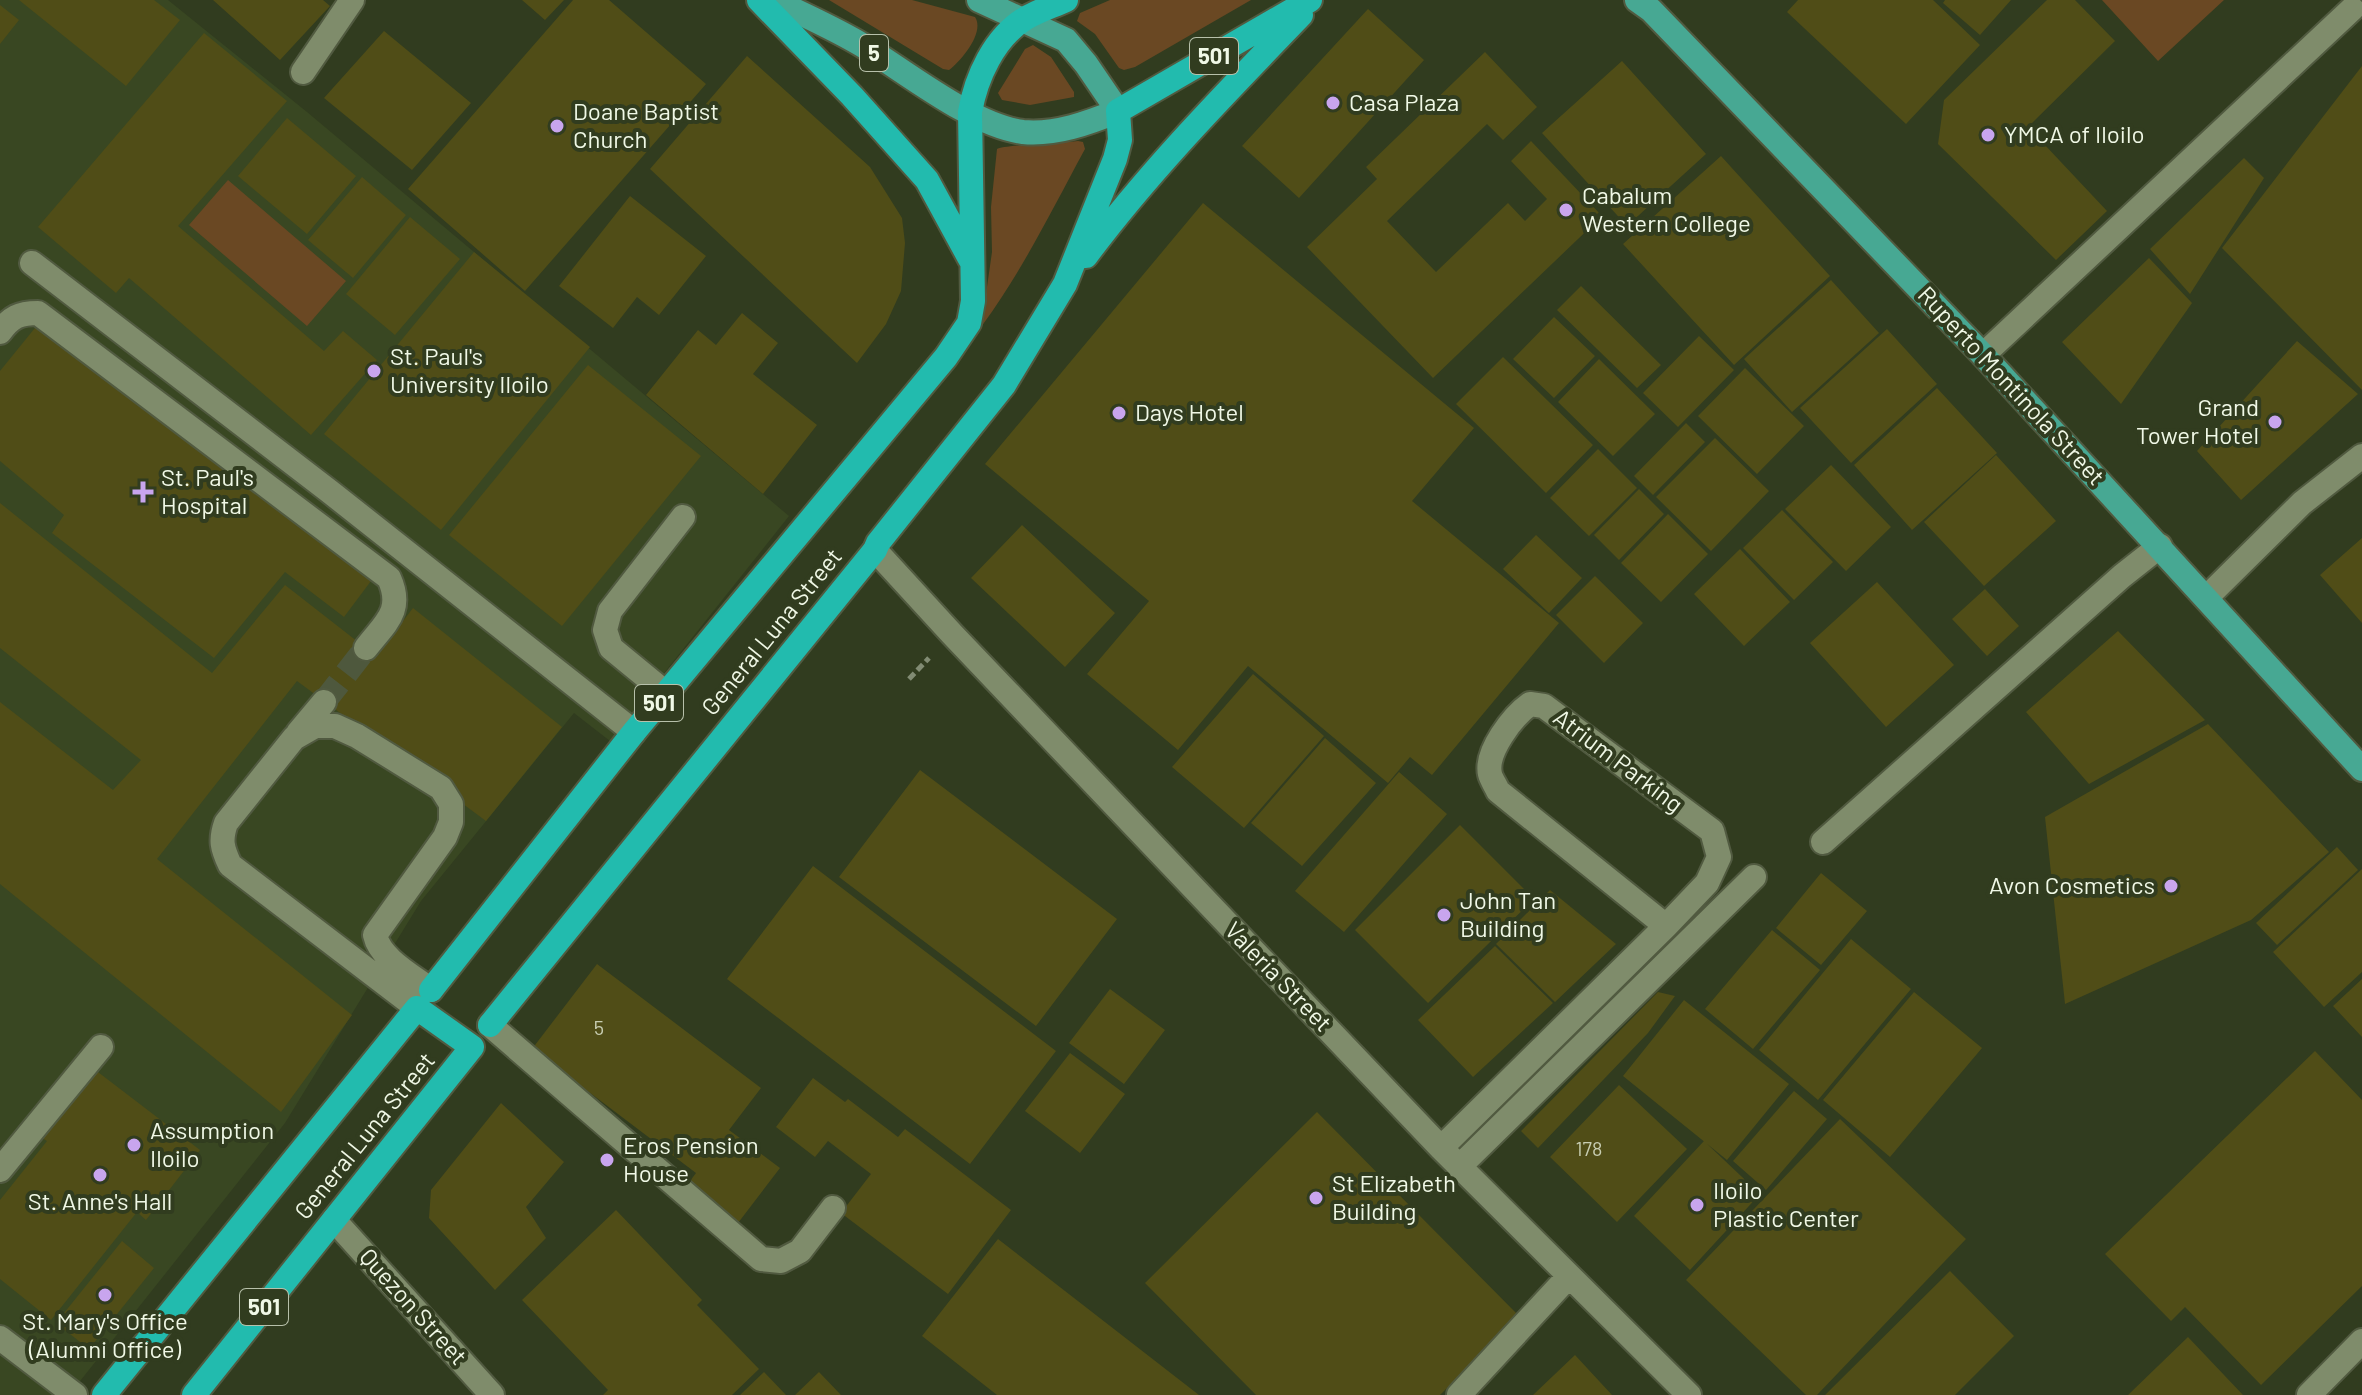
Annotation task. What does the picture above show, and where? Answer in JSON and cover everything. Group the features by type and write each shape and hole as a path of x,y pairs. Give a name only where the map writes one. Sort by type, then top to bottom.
{"highway":[{"path":"759,0 852,96 927,180 973,265"},
{"name":"General Luna Street","path":"104,1395 424,999 634,732 946,357 969,323 975,283 970,112 973,96 994,51 1024,20 1066,0"},
{"path":"1065,284 1124,205 1313,0"},
{"name":"501","path":"1118,111 1313,0"},
{"name":"General Luna Street","path":"490,1025 875,550 1004,385 1065,284 1118,149 1118,111"},
{"path":"424,999 472,1047"},
{"name":"General Luna Street","path":"194,1395 472,1047"}],"main road":[{"name":"5","path":"774,0 858,43 970,112 1013,130 1037,132 1081,125 1118,111"},
{"path":"979,0 1070,44 1118,111"},
{"name":"Ruperto Montinola Street","path":"1645,3 1983,355 2362,769"},
{"name":"General Luna Street","path":"472,1047 490,1025"}],"street":[{"path":"303,72 352,0"},
{"path":"1983,355 2352,9"},
{"path":"32,263 341,500 634,732"},
{"path":"0,332 10,318 22,313 38,313 389,578 397,601 394,613 366,648"},
{"path":"2207,597 2302,503 2362,456"},
{"path":"667,694 611,648 605,630 610,611 683,517"},
{"path":"1823,842 2122,576 2160,546"},
{"name":"Valeria Street","path":"875,550 1459,1167 1689,1395"},
{"path":"324,702 226,823 220,838 223,850 230,865 424,999"},
{"name":"Atrium Parking","path":"1441,1148 1666,926 1707,883 1719,857 1712,831 1544,706 1530,704 1518,712 1489,756 1490,775 1498,791 1666,926"},
{"path":"294,738 315,726 335,726 357,736 441,788 451,804 451,822 445,837 375,935 376,941 424,999"},
{"path":"1459,1167 1754,877"},
{"path":"490,1025 761,1259 781,1261 800,1251 833,1208"},
{"path":"0,1170 101,1047"},
{"name":"Quezon Street","path":"334,1220 492,1395"},
{"path":"1459,1395 1569,1276"},
{"path":"0,1338 75,1395"},
{"path":"2309,1395 2362,1341"}],"shaded area":[{"path":"0,0 168,0 307,112 789,516 610,741 574,713 421,901 285,1123 69,1395 0,1395"},
{"path":"829,0 912,0 975,17 977,30 960,60 949,70 943,69"},
{"path":"1110,0 1251,0 1135,67 1124,70 1119,68 1095,34 1077,21 1080,13"},
{"path":"2102,0 2224,0 2158,61"},
{"path":"1033,45 1051,57 1074,92 1074,97 1030,105 1002,100 998,93 1025,49"},
{"path":"1083,142 1085,149 1020,268 984,323 939,378 979,318 985,301 992,252 991,207 997,149"},
{"path":"228,180 346,281 307,326 189,225"}],"building":[{"path":"19,0 154,0 180,20 126,86"},
{"path":"213,0 323,0 330,6 280,60"},
{"path":"522,0 564,0 545,20"},
{"path":"573,0 609,0 706,84 525,291 408,189"},
{"path":"1798,0 1933,0 1980,45 1906,124 1787,12"},
{"path":"1945,0 2011,0 1980,35 1943,3"},
{"name":"YMCA of Iloilo","path":"2047,0 2075,0 2115,41 2028,127 2107,211 2056,260 1938,144 1944,100"},
{"path":"0,5 19,20 0,44"},
{"name":"Casa Plaza","path":"1368,9 1424,60 1299,198 1242,146"},
{"path":"384,31 471,103 412,170 324,98"},
{"path":"204,33 287,101 178,226 324,351 343,331 377,360 311,435 129,278 116,293 38,227"},
{"name":"Cabalum Western College","path":"1485,52 1537,107 1503,140 1487,124 1387,221 1436,272 1508,203 1525,221 1547,199 1511,161 1531,141 1602,216 1433,378 1307,247 1377,179 1366,167"},
{"path":"747,56 870,167 902,218 905,243 901,291 886,324 857,363 650,169"},
{"path":"1622,61 1706,154 1627,226 1542,133"},
{"path":"2362,66 2362,390 2222,248"},
{"path":"287,118 356,176 307,234 238,176"},
{"path":"1721,156 1830,276 1734,365 1623,244"},
{"path":"2244,158 2264,178 2190,294 2150,249"},
{"path":"362,177 406,215 353,278 308,240"},
{"path":"630,196 706,256 659,315 637,297 613,328 559,286"},
{"path":"1203,203 1474,428 1412,501 1559,623 1432,775 1410,757 1388,783 1248,666 1178,750 1087,674 1149,601 985,464"},
{"path":"410,217 460,259 395,335 346,294"},
{"path":"474,252 590,347 441,530 324,434"},
{"path":"2149,258 2192,303 2121,404 2062,342"},
{"path":"1831,280 1879,333 1792,412 1744,359"},
{"path":"1581,286 1661,365 1637,388 1557,310"},
{"path":"742,313 778,343 753,374 817,425 763,494 646,395 698,330 716,345"},
{"path":"1554,317 1595,356 1554,398 1513,359"},
{"path":"39,323 374,577 344,617 285,572 214,658 52,533 64,515 0,461 0,371"},
{"path":"1887,329 1937,384 1851,463 1800,408"},
{"path":"1699,336 1734,370 1678,427 1643,393"},
{"name":"Grand Tower Hotel","path":"2297,341 2358,394 2241,500 2197,451"},
{"path":"1503,357 1593,445 1546,493 1456,404"},
{"path":"1599,359 1655,414 1613,456 1558,402"},
{"path":"588,365 701,456 562,626 449,535"},
{"path":"1745,368 1804,426 1757,474 1698,416"},
{"path":"1937,388 1997,453 1912,530 1854,465"},
{"path":"1686,423 1705,442 1653,495 1634,476"},
{"path":"1715,438 1769,491 1711,551 1656,497"},
{"path":"1598,449 1637,488 1589,536 1550,498"},
{"path":"1996,455 2056,521 1984,586 1924,522"},
{"path":"1831,465 1891,527 1846,571 1785,509"},
{"path":"1639,489 1664,514 1619,560 1594,535"},
{"path":"0,503 212,673 285,585 376,656 413,608 562,727 486,821 297,681 157,859 352,1015 281,1112 0,884 0,702 113,790 141,760 0,648"},
{"path":"1782,510 1833,562 1794,600 1743,548"},
{"path":"1668,514 1708,554 1661,602 1621,563"},
{"path":"1022,525 1115,613 1065,667 971,578"},
{"path":"1536,535 1582,578 1549,613 1503,569"},
{"path":"2362,538 2362,623 2320,575"},
{"path":"1740,549 1790,602 1744,646 1694,594"},
{"path":"1595,576 1643,623 1604,663 1556,615"},
{"path":"1877,582 1954,665 1886,727 1810,643"},
{"path":"1985,589 2019,626 1987,656 1952,619"},
{"path":"2118,631 2205,720 2089,784 2026,712"},
{"path":"1253,674 1324,736 1244,828 1172,767"},
{"name":"Avon Cosmetics","path":"2208,724 2329,852 2251,920 2065,1004 2045,817"},
{"path":"1325,738 1376,783 1302,866 1251,823"},
{"path":"920,770 1117,919 1036,1026 839,877"},
{"path":"1399,772 1447,814 1344,932 1295,891"},
{"name":"John Tan Building","path":"1460,825 1534,899 1428,1003 1355,930"},
{"path":"2337,847 2358,870 2277,945 2256,923"},
{"path":"813,866 1056,1051 970,1164 727,979"},
{"path":"2362,869 2362,972 2324,1007 2273,952"},
{"path":"1821,873 1867,911 1821,965 1776,928"},
{"path":"1550,890 1616,944 1555,1002 1496,944"},
{"path":"1772,930 1820,970 1753,1049 1705,1009"},
{"path":"1851,939 1911,989 1818,1100 1759,1050"},
{"path":"1495,946 1553,1003 1473,1077 1418,1020"},
{"path":"597,964 761,1088 729,1130 780,1168 738,1223 687,1185 696,1173 532,1049"},
{"path":"2362,979 2362,1037 2333,1006"},
{"path":"1110,989 1165,1030 1124,1084 1069,1043"},
{"path":"1658,992 1675,996 1648,1033 1538,1148 1521,1131"},
{"path":"1914,992 1982,1048 1890,1157 1823,1100"},
{"path":"1684,1000 1789,1084 1727,1160 1623,1076"},
{"path":"2315,1051 2362,1100 2362,1286 2261,1385 2185,1307 2171,1321 2105,1254"},
{"path":"1070,1053 1125,1094 1080,1153 1025,1111"},
{"name":"St. Anne's Hall","path":"94,1069 200,1150 146,1220 137,1212 51,1320 0,1279 0,1200 47,1141 39,1136"},
{"path":"813,1078 845,1102 848,1099 898,1137 905,1129 1011,1210 948,1294 841,1213 871,1174 828,1141 815,1157 776,1127"},
{"path":"1619,1085 1687,1149 1617,1222 1550,1157"},
{"path":"1794,1091 1827,1119 1766,1190 1733,1161"},
{"path":"501,1103 564,1162 526,1207 546,1238 495,1290 429,1218 431,1190"},
{"name":"St Elizabeth Building","path":"1317,1112 1519,1316 1440,1395 1256,1395 1145,1283"},
{"path":"1840,1119 1966,1239 1817,1395 1806,1395 1686,1280"},
{"name":"Iloilo Plastic Center","path":"1704,1141 1760,1194 1690,1270 1634,1216"},
{"path":"616,1210 702,1300 697,1305 759,1369 732,1395 603,1395 608,1390 522,1300"},
{"path":"998,1239 1199,1395 997,1395 922,1336"},
{"name":"St. Mary's Office (Alumni Office)","path":"122,1241 154,1268 89,1349 56,1323"},
{"path":"1950,1271 2014,1336 1955,1395 1825,1395"},
{"path":"2188,1337 2243,1395 2128,1395"},
{"path":"1575,1355 1612,1395 1533,1395"},
{"path":"764,1372 786,1395 740,1395"},
{"path":"819,1372 841,1395 795,1395"}],"tunnel":[{"path":"324,702 366,648"}],"place":[{"name":"Casa Plaza","path":"1333,103"},
{"name":"Doane Baptist Church","path":"557,126"},
{"name":"YMCA of Iloilo","path":"1988,135"},
{"name":"Cabalum Western College","path":"1566,210"},
{"name":"St. Paul's University Iloilo","path":"374,371"},
{"name":"Days Hotel","path":"1119,413"},
{"name":"Grand Tower Hotel","path":"2275,422"},
{"name":"St. Paul's Hospital","path":"143,492"},
{"name":"Avon Cosmetics","path":"2171,886"},
{"name":"John Tan Building","path":"1444,915"},
{"name":"Assumption Iloilo","path":"134,1145"},
{"name":"Eros Pension House","path":"607,1160"},
{"name":"St. Anne's Hall","path":"100,1175"},
{"name":"St Elizabeth Building","path":"1316,1198"},
{"name":"Iloilo Plastic Center","path":"1697,1205"},
{"name":"St. Mary's Office (Alumni Office)","path":"105,1295"}]}
